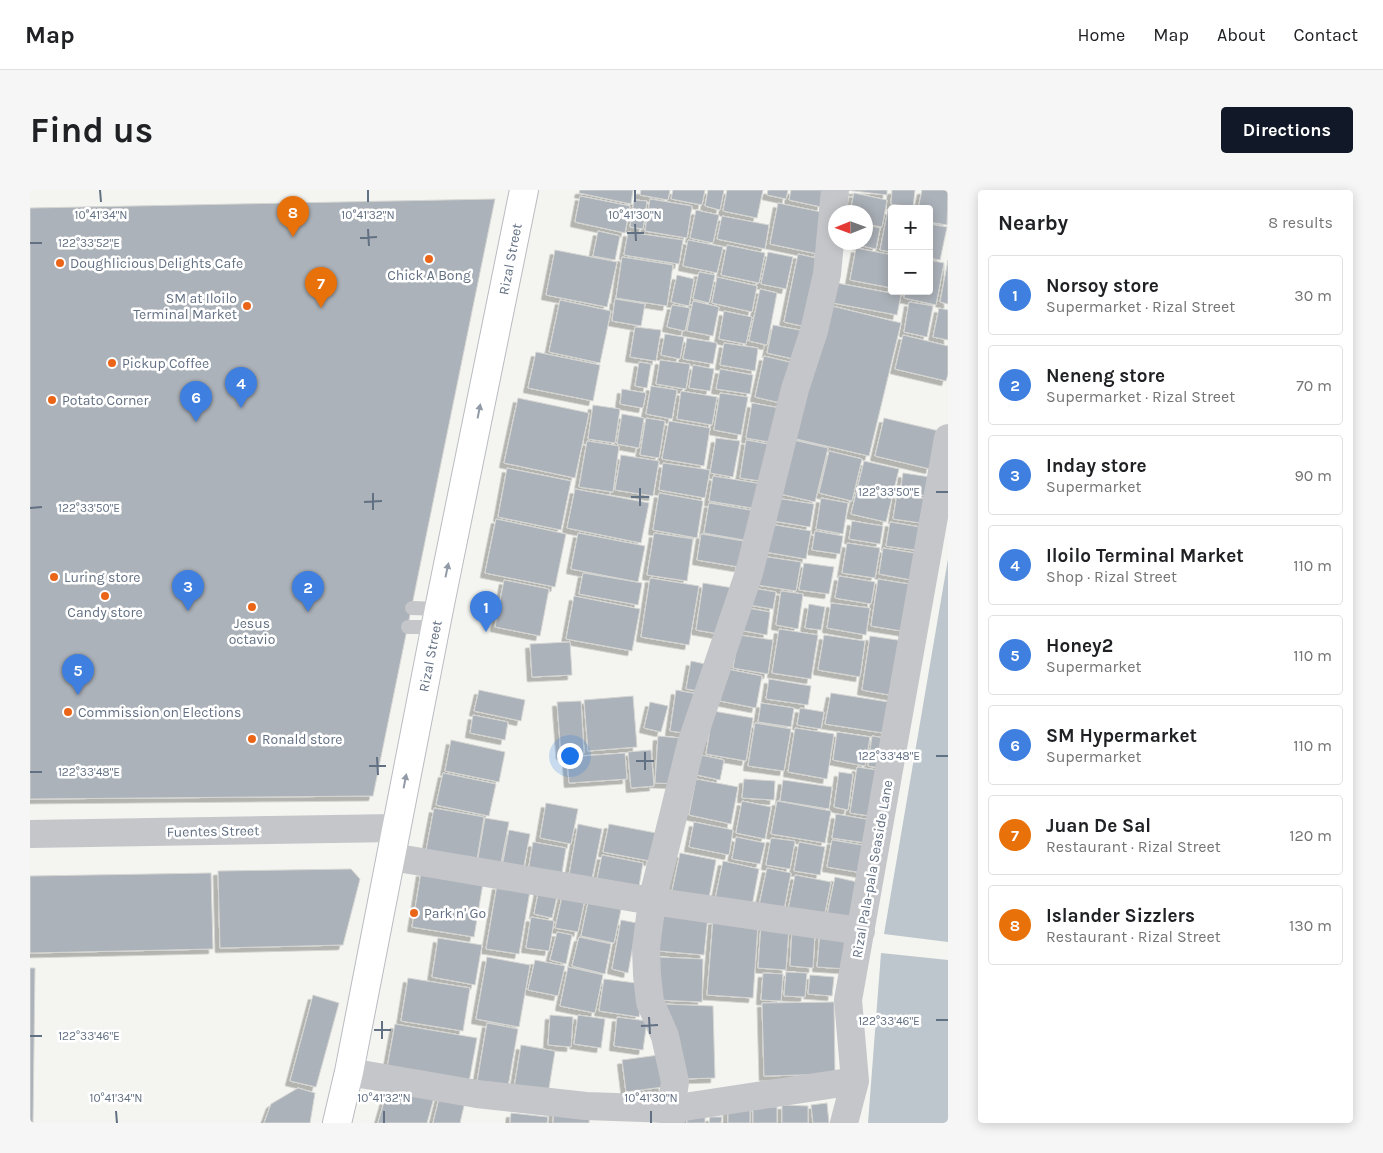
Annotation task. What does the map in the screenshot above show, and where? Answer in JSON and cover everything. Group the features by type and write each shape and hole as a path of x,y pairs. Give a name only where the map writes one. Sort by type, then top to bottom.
{"main road":[{"name":"Rizal Street","path":"336,1123 349,1072 392,857 395,828 524,190"}],"street":[{"path":"671,1116 675,1082 665,1036 650,1002 647,975 646,948 652,901 691,744 749,574 795,388 814,331 827,274 835,190"},
{"name":"Rizal Pala-pala Seaside Lane","path":"844,1123 855,1081 848,1000 948,438"},
{"name":"Fuentes Street","path":"30,834 395,828"},
{"path":"392,857 652,901 861,931"},
{"path":"349,1072 477,1094 671,1116 855,1081"}],"lane":[{"path":"412,608 437,618"},
{"path":"408,626 437,618"}],"shaded area":[{"path":"948,559 948,942 884,934"},
{"path":"881,953 948,960 948,1123 868,1123"}],"building":[{"path":"580,190 633,190 631,204 579,193"},
{"path":"641,190 670,190 668,200 640,195"},
{"path":"673,190 705,190 702,205 671,199"},
{"path":"708,190 724,190 720,210 705,206"},
{"path":"727,190 763,190 757,218 723,211"},
{"path":"768,190 788,190 786,199 767,195"},
{"path":"791,190 825,190 821,207 789,200"},
{"path":"846,190 887,190 887,195"},
{"path":"892,190 915,190 913,205 891,204"},
{"path":"922,190 948,190 947,225 933,223 933,205 919,205"},
{"path":"854,193 887,200 882,227 873,225 873,205 851,205"},
{"path":"580,196 630,206 625,233 575,222"},
{"path":"495,199 373,796 30,799 30,208"},
{"path":"650,199 692,206 687,238 645,231"},
{"path":"634,200 647,201 643,229 630,227"},
{"path":"778,203 826,213 818,254 770,244"},
{"path":"696,210 719,215 713,243 690,238"},
{"path":"888,210 888,251 880,250"},
{"path":"722,216 769,225 765,249 717,239"},
{"path":"933,225 947,227 940,260 933,259"},
{"path":"873,226 880,228 876,249 873,248"},
{"path":"598,231 620,236 615,260 593,256"},
{"path":"628,232 683,240 679,264 624,255"},
{"path":"688,240 723,247 717,273 683,266"},
{"path":"727,245 765,253 759,283 721,275"},
{"path":"555,250 617,262 607,307 546,295"},
{"path":"856,250 888,254 888,287 850,280"},
{"path":"768,252 793,257 786,289 761,284"},
{"path":"798,254 825,260 811,328 784,322"},
{"path":"622,257 673,265 667,306 616,298"},
{"path":"948,260 948,304 940,302"},
{"path":"933,261 944,263 936,305 904,298 904,295 933,295"},
{"path":"699,272 715,275 709,303 693,299"},
{"path":"677,275 694,279 689,306 671,302"},
{"path":"717,277 757,286 752,312 712,303"},
{"path":"837,283 888,293 888,295 901,295 897,315 833,303"},
{"path":"760,289 777,293 767,345 749,341"},
{"path":"615,299 645,304 641,326 612,321"},
{"path":"560,300 611,311 600,363 549,352"},
{"path":"693,301 719,307 713,336 687,331"},
{"path":"909,302 933,306 927,337 904,332"},
{"path":"824,304 901,323 869,456 792,438"},
{"path":"672,305 690,308 685,331 667,327"},
{"path":"939,308 948,310 948,340 933,337"},
{"path":"724,311 752,317 746,344 719,339"},
{"path":"773,325 805,331 798,360 767,353"},
{"path":"635,327 661,330 656,361 630,357"},
{"path":"665,334 684,337 680,359 661,355"},
{"path":"903,335 948,346 948,374 946,381 895,369"},
{"path":"687,338 717,343 713,364 683,359"},
{"path":"724,343 758,348 755,371 720,365"},
{"path":"536,352 600,365 593,401 528,388"},
{"path":"764,356 793,363 785,404 755,397"},
{"path":"660,360 690,364 686,389 656,384"},
{"path":"639,362 651,364 647,388 635,386"},
{"path":"693,365 714,369 710,391 689,388"},
{"path":"720,369 753,375 750,394 716,389"},
{"path":"651,386 677,390 672,419 646,414"},
{"path":"622,389 646,393 643,408 620,404"},
{"path":"681,391 717,397 712,425 677,419"},
{"path":"720,393 748,397 741,435 714,430"},
{"path":"518,398 589,413 575,478 504,463"},
{"path":"752,403 780,408 775,443 746,438"},
{"path":"593,405 620,409 615,443 588,439"},
{"path":"622,414 644,418 639,448 617,444"},
{"path":"646,418 665,421 659,458 640,455"},
{"path":"884,418 939,431 930,469 875,456"},
{"path":"669,421 710,428 704,466 662,459"},
{"path":"716,438 740,441 733,477 710,473"},
{"path":"789,439 828,448 815,502 776,493"},
{"path":"746,440 773,445 767,482 740,478"},
{"path":"587,441 619,446 613,492 579,487"},
{"path":"829,451 862,459 852,501 819,493"},
{"path":"621,455 659,461 653,496 615,490"},
{"path":"864,461 899,469 886,522 851,514"},
{"path":"663,463 710,470 705,498 659,490"},
{"path":"507,468 571,481 561,530 498,517"},
{"path":"903,473 937,478 934,497 900,492"},
{"path":"713,476 762,484 758,509 709,501"},
{"path":"575,489 649,503 641,543 567,528"},
{"path":"659,493 703,501 697,538 653,530"},
{"path":"897,494 932,500 928,524 893,519"},
{"path":"776,498 814,504 810,527 773,521"},
{"path":"821,498 848,503 843,534 816,529"},
{"path":"709,503 756,511 750,541 704,533"},
{"path":"496,519 566,534 555,587 485,573"},
{"path":"852,521 883,526 880,544 849,539"},
{"path":"890,522 926,528 922,551 886,546"},
{"path":"769,524 811,531 806,559 765,552"},
{"path":"815,531 843,536 840,554 812,550"},
{"path":"578,533 645,546 638,582 571,569"},
{"path":"654,533 693,539 687,581 647,575"},
{"path":"701,534 743,541 739,567 697,560"},
{"path":"847,543 880,548 875,578 842,573"},
{"path":"883,548 921,554 917,581 879,574"},
{"path":"761,556 801,562 796,591 757,585"},
{"path":"804,563 834,567 829,594 799,590"},
{"path":"583,573 642,583 638,605 579,594"},
{"path":"839,576 875,582 871,604 835,598"},
{"path":"650,578 699,586 689,645 641,637"},
{"path":"878,579 915,585 908,632 871,626"},
{"path":"504,580 549,589 540,636 495,627"},
{"path":"703,583 733,588 725,635 696,630"},
{"path":"752,588 776,592 773,609 749,605"},
{"path":"781,591 803,594 798,629 776,625"},
{"path":"574,596 640,609 632,651 566,639"},
{"path":"831,603 870,608 866,635 827,628"},
{"path":"809,604 825,607 821,630 805,628"},
{"path":"742,607 770,612 767,635 739,630"},
{"path":"779,629 818,635 811,679 772,673"},
{"path":"739,635 773,640 768,674 733,668"},
{"path":"824,635 865,641 860,677 818,670"},
{"path":"870,636 904,641 895,696 862,690"},
{"path":"570,642 572,675 532,677 530,644"},
{"path":"691,661 710,665 705,692 686,689"},
{"path":"727,669 762,676 756,708 720,701"},
{"path":"769,679 811,686 808,705 766,699"},
{"path":"479,690 525,700 521,721 474,711"},
{"path":"676,690 697,694 691,734 670,731"},
{"path":"831,693 895,703 890,734 825,724"},
{"path":"633,696 637,747 588,751 584,700"},
{"path":"581,701 584,753 561,755 557,702"},
{"path":"650,702 668,706 661,732 644,728"},
{"path":"761,703 794,708 791,727 758,722"},
{"path":"800,708 824,712 821,729 797,725"},
{"path":"713,711 753,718 746,761 706,754"},
{"path":"473,715 508,722 505,740 470,733"},
{"path":"755,723 791,729 784,771 748,766"},
{"path":"795,728 834,734 827,779 788,772"},
{"path":"837,732 870,737 865,766 833,760"},
{"path":"658,736 681,738 678,784 655,783"},
{"path":"872,736 890,739 886,769 868,766"},
{"path":"451,740 505,752 499,782 445,771"},
{"path":"651,750 654,786 631,788 628,752"},
{"path":"625,753 627,779 569,783 567,757"},
{"path":"701,755 724,760 720,780 697,775"},
{"path":"857,767 883,771 877,817 850,813"},
{"path":"839,772 853,774 848,810 834,807"},
{"path":"443,773 496,784 489,816 436,805"},
{"path":"696,779 738,787 731,824 689,815"},
{"path":"744,779 775,781 774,800 742,798"},
{"path":"783,780 832,787 829,809 780,801"},
{"path":"742,801 771,807 765,839 736,833"},
{"path":"777,801 831,811 825,843 771,834"},
{"path":"546,803 578,809 571,844 540,838"},
{"path":"434,808 484,817 476,865 425,856"},
{"path":"836,814 877,821 873,844 832,838"},
{"path":"485,818 509,822 500,868 477,864"},
{"path":"694,822 733,830 729,855 689,847"},
{"path":"578,824 602,829 592,879 569,875"},
{"path":"609,824 656,833 650,861 603,852"},
{"path":"509,830 530,834 523,871 502,867"},
{"path":"736,837 765,843 760,864 732,859"},
{"path":"771,838 795,841 790,869 766,865"},
{"path":"832,840 873,847 869,874 827,867"},
{"path":"533,842 566,848 561,879 528,872"},
{"path":"799,842 825,847 820,875 794,871"},
{"path":"680,853 716,860 709,898 672,891"},
{"path":"602,855 643,863 638,892 596,884"},
{"path":"723,861 759,869 751,911 714,904"},
{"path":"767,868 791,873 783,915 758,910"},
{"path":"351,869 360,879 343,945 220,948 218,871"},
{"path":"421,872 483,883 474,937 412,927"},
{"path":"211,873 213,949 30,953 30,876"},
{"path":"795,875 831,882 823,923 787,915"},
{"path":"835,877 857,882 849,925 826,920"},
{"path":"540,884 559,888 552,918 534,914"},
{"path":"497,885 530,891 519,954 486,949"},
{"path":"564,888 586,894 578,932 555,928"},
{"path":"590,893 623,900 614,943 581,936"},
{"path":"662,912 708,916 704,955 659,951"},
{"path":"531,917 554,921 549,951 526,948"},
{"path":"621,920 637,923 628,973 612,969"},
{"path":"713,920 758,924 753,998 707,995"},
{"path":"761,925 789,927 786,970 758,968"},
{"path":"792,930 815,932 813,968 790,966"},
{"path":"557,932 572,935 566,964 550,960"},
{"path":"820,932 849,934 847,969 817,967"},
{"path":"579,937 611,944 605,974 572,966"},
{"path":"438,938 482,945 475,985 432,977"},
{"path":"487,957 530,965 519,1027 476,1019"},
{"path":"659,957 703,959 702,1002 657,1000"},
{"path":"535,960 565,966 558,996 528,990"},
{"path":"568,967 603,975 595,1013 560,1006"},
{"path":"30,968 35,968 33,1123 30,1123"},
{"path":"786,972 807,973 805,997 784,996"},
{"path":"763,973 783,974 781,1001 761,1000"},
{"path":"810,975 834,977 832,996 808,994"},
{"path":"408,978 470,988 463,1031 401,1021"},
{"path":"604,979 644,984 639,1017 599,1011"},
{"path":"313,995 339,1003 316,1087 290,1081"},
{"path":"834,1002 835,1074 764,1076 762,1003"},
{"path":"662,1004 713,1006 715,1078 680,1079"},
{"path":"550,1015 573,1017 571,1047 548,1045"},
{"path":"578,1015 605,1019 601,1048 574,1044"},
{"path":"617,1017 647,1021 643,1050 614,1046"},
{"path":"487,1023 518,1029 508,1087 477,1082"},
{"path":"395,1024 477,1038 469,1082 387,1068"},
{"path":"521,1045 555,1051 548,1094 514,1088"},
{"path":"659,1055 663,1087 626,1092 622,1060"},
{"path":"390,1081 435,1094 427,1123 378,1123"},
{"path":"298,1088 315,1093 310,1123 264,1123 271,1104"},
{"path":"441,1090 466,1097 460,1123 433,1123"},
{"path":"827,1103 829,1123 813,1123 811,1105"},
{"path":"782,1105 808,1106 808,1123 782,1123"},
{"path":"554,1107 590,1111 589,1123 553,1123"},
{"path":"753,1107 777,1107 777,1123 753,1123"},
{"path":"728,1108 750,1108 750,1123 728,1123"},
{"path":"511,1113 548,1117 547,1123 510,1123"},
{"path":"687,1115 705,1115 705,1123 687,1123"},
{"path":"710,1117 722,1117 721,1123 709,1123"}],"place":[{"name":"Islander Sizzlers","path":"293,237"},
{"name":"Chick A Bong","path":"429,259"},
{"name":"Doughlicious Delights Cafe","path":"60,263"},
{"name":"SM at Iloilo Terminal Market","path":"247,306"},
{"name":"Juan De Sal","path":"321,308"},
{"name":"Pickup Coffee","path":"112,363"},
{"name":"Potato Corner","path":"52,400"},
{"name":"Iloilo Terminal Market","path":"241,408"},
{"name":"SM Hypermarket","path":"196,422"},
{"name":"Luring store","path":"54,577"},
{"name":"Candy store","path":"105,596"},
{"name":"Jesus octavio","path":"252,607"},
{"name":"Inday store","path":"188,611"},
{"name":"Neneng store","path":"308,612"},
{"name":"Norsoy store","path":"486,632"},
{"name":"Honey2","path":"78,695"},
{"name":"Commission on Elections","path":"68,712"},
{"name":"Ronald store","path":"252,739"},
{"name":"Park n' Go","path":"414,913"}]}
